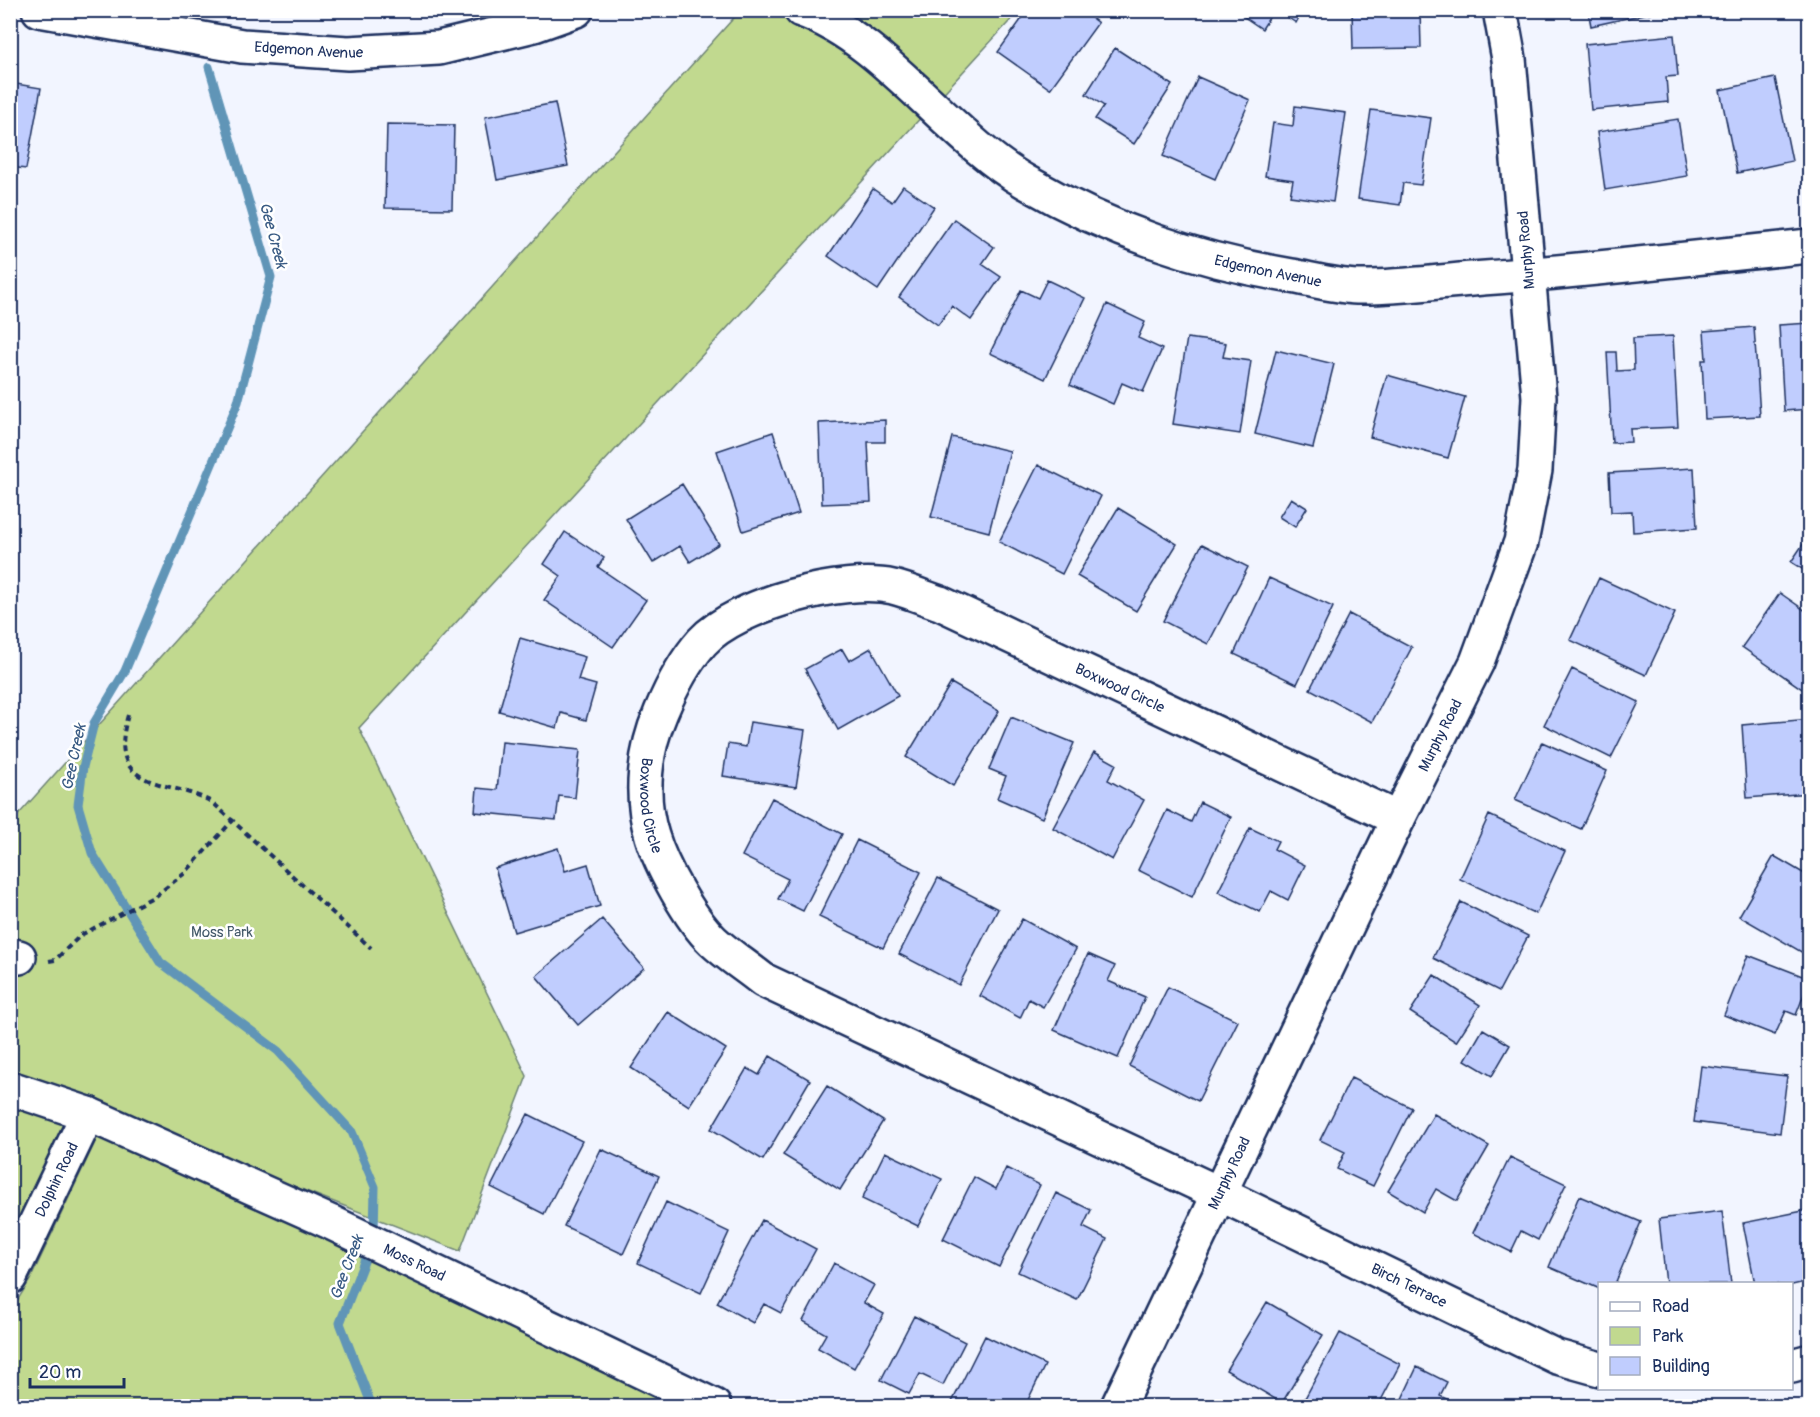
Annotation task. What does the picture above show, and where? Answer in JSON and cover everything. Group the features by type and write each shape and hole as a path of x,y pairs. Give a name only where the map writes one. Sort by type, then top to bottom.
{"street":[{"name":"Edgemon Avenue","path":"39,10 242,46 348,53 439,48 534,25 576,10"},
{"name":"Edgemon Avenue","path":"801,10 818,16 867,49 951,125 1023,181 1097,220 1168,248 1238,267 1357,287 1528,275 1809,246"},
{"name":"Murphy Road","path":"1118,1407 1398,819 1477,662 1521,542 1535,470 1539,397 1509,59 1500,10"},
{"name":"Boxwood Circle","path":"1220,1194 763,980 712,941 684,904 652,835 645,784 650,739 670,690 703,641 747,611 807,592 840,585 892,587 940,603 1398,819"},
{"name":"Moss Road","path":"10,1088 88,1114 330,1222 714,1407"},
{"name":"Dolphin Road","path":"10,1277 88,1114"},
{"name":"Birch Terrace","path":"1220,1194 1557,1357 1598,1369"},
{"path":"1793,1365 1809,1361"}],"path":[{"path":"128,715 122,735 122,754 132,771 151,782 196,793 212,802 234,819 371,948"},
{"path":"15,956 42,963 55,960 81,935 155,896 185,873 234,819"}],"green space":[{"name":"Moss Park","path":"740,11 1019,11 359,728 527,1076 460,1251 11,1076 10,824"},
{"path":"16,1107 64,1123 11,1236 10,1113"},
{"path":"98,1136 324,1237 677,1406 11,1406 10,1312 30,1280"}],"building":[{"path":"1028,10 1081,10 1098,23 1050,89 998,52"},
{"path":"1234,10 1274,10 1262,29"},
{"path":"1277,10 1303,10 1296,23"},
{"path":"1352,10 1420,10 1421,48 1353,49"},
{"path":"1588,10 1653,10 1654,12 1591,26"},
{"path":"1674,35 1678,76 1666,77 1668,102 1591,110 1585,44"},
{"path":"1115,48 1172,85 1134,144 1095,119 1104,106 1086,94"},
{"path":"1198,77 1250,100 1215,179 1163,156"},
{"path":"1775,78 1792,161 1737,173 1720,90"},
{"path":"10,83 41,88 26,169 10,167"},
{"path":"555,103 568,166 497,180 485,117"},
{"path":"1295,106 1346,113 1333,202 1290,196 1293,180 1265,176 1273,123 1293,126"},
{"path":"1371,110 1431,118 1421,185 1403,183 1400,205 1358,199"},
{"path":"1678,119 1687,176 1605,190 1597,132"},
{"path":"387,124 454,125 452,209 385,208"},
{"path":"903,186 934,207 878,290 828,256 873,189 892,202"},
{"path":"954,219 994,247 982,264 1001,277 971,320 952,306 938,325 899,297"},
{"path":"1047,280 1085,298 1045,379 990,353 1021,290 1038,298"},
{"path":"1107,304 1145,322 1138,338 1162,349 1143,392 1122,383 1113,404 1070,385"},
{"path":"1810,323 1810,409 1784,411 1779,325"},
{"path":"1754,327 1760,416 1705,419 1702,360 1706,360 1704,331"},
{"path":"1673,336 1678,427 1630,429 1631,442 1612,443 1607,352 1616,352 1617,371 1634,370 1633,338"},
{"path":"1187,338 1226,343 1223,357 1251,361 1240,434 1173,424"},
{"path":"1276,350 1334,364 1313,448 1255,434"},
{"path":"1387,375 1465,397 1448,458 1370,437"},
{"path":"885,420 885,442 868,442 871,502 822,504 819,423"},
{"path":"773,432 799,513 743,531 717,451"},
{"path":"952,437 1010,451 989,532 931,517"},
{"path":"1038,465 1101,496 1062,574 999,542"},
{"path":"1694,468 1697,528 1633,532 1632,511 1611,512 1609,473"},
{"path":"682,484 719,544 690,562 680,546 653,563 626,519"},
{"path":"1291,498 1307,508 1295,527 1279,517"},
{"path":"1118,508 1177,544 1136,611 1077,576"},
{"path":"565,532 604,558 598,567 646,600 613,647 544,600 561,576 544,564"},
{"path":"1810,534 1810,574 1791,562"},
{"path":"1202,544 1248,567 1208,644 1163,621"},
{"path":"1269,578 1333,607 1297,684 1234,654"},
{"path":"1599,578 1675,613 1646,675 1570,640"},
{"path":"1780,593 1810,614 1808,693 1742,647"},
{"path":"1349,614 1412,647 1372,722 1310,689"},
{"path":"520,638 585,657 578,680 596,685 586,720 561,713 557,728 499,711"},
{"path":"871,648 898,696 838,730 805,669 842,649 849,661"},
{"path":"1572,669 1639,702 1611,758 1544,725"},
{"path":"951,683 999,711 953,786 906,757"},
{"path":"1011,717 1074,743 1042,818 997,798 1006,776 989,769"},
{"path":"1810,719 1810,793 1747,798 1742,725"},
{"path":"750,722 805,730 796,787 723,776 728,744 746,747"},
{"path":"502,742 580,750 575,798 559,796 556,820 475,812 477,788 497,790"},
{"path":"1542,742 1607,771 1581,829 1515,800"},
{"path":"1094,752 1116,764 1108,780 1144,800 1112,860 1053,828"},
{"path":"772,798 842,834 803,911 778,899 788,879 742,856"},
{"path":"1200,802 1231,817 1192,897 1138,870 1167,810 1191,822"},
{"path":"1489,815 1565,851 1536,914 1460,879"},
{"path":"1250,828 1278,841 1274,849 1305,865 1288,900 1271,891 1260,912 1218,892"},
{"path":"857,840 921,872 883,948 819,917"},
{"path":"558,848 565,871 588,864 600,906 514,932 495,868"},
{"path":"1774,856 1810,877 1810,957 1739,916"},
{"path":"938,878 998,909 959,985 899,954"},
{"path":"1461,902 1528,936 1499,991 1433,958"},
{"path":"602,919 644,968 578,1025 536,976"},
{"path":"1022,919 1076,949 1043,1007 1029,999 1020,1018 980,996"},
{"path":"1088,954 1115,966 1108,981 1145,997 1118,1058 1054,1030"},
{"path":"1748,955 1810,979 1796,1015 1786,1011 1775,1035 1724,1015"},
{"path":"1434,975 1480,1005 1456,1042 1410,1012"},
{"path":"1168,987 1238,1021 1198,1101 1129,1066"},
{"path":"668,1012 726,1049 689,1106 631,1068"},
{"path":"1483,1029 1510,1045 1492,1076 1465,1060"},
{"path":"770,1056 810,1080 763,1160 711,1129 747,1068 759,1075"},
{"path":"1701,1066 1787,1076 1780,1133 1694,1122"},
{"path":"1351,1078 1412,1108 1373,1186 1337,1169 1345,1152 1320,1140"},
{"path":"827,1086 883,1121 840,1190 783,1155"},
{"path":"528,1114 582,1141 544,1214 491,1187"},
{"path":"1434,1114 1489,1146 1457,1201 1436,1189 1423,1212 1388,1191"},
{"path":"601,1149 659,1176 623,1254 564,1226"},
{"path":"885,1152 942,1179 918,1226 862,1199"},
{"path":"1510,1157 1566,1184 1538,1240 1521,1231 1511,1252 1473,1233"},
{"path":"1006,1168 1040,1185 999,1267 943,1239 974,1177 996,1189"},
{"path":"1056,1193 1091,1210 1083,1227 1107,1239 1077,1300 1018,1272"},
{"path":"1579,1196 1641,1222 1616,1282 1598,1282 1598,1288 1549,1267"},
{"path":"666,1202 729,1232 701,1293 638,1263"},
{"path":"1808,1210 1810,1281 1793,1285 1793,1282 1755,1282 1743,1223"},
{"path":"1722,1211 1731,1282 1666,1282 1659,1219"},
{"path":"762,1220 816,1249 781,1313 764,1304 753,1323 717,1303"},
{"path":"834,1263 874,1285 864,1303 884,1314 854,1368 818,1348 826,1334 803,1321"},
{"path":"1267,1302 1323,1335 1282,1403 1226,1370"},
{"path":"914,1316 965,1342 943,1385 920,1374 909,1394 881,1380"},
{"path":"1340,1333 1400,1364 1378,1406 1311,1406 1303,1402"},
{"path":"985,1336 1045,1365 1025,1406 950,1406"},
{"path":"1417,1367 1447,1382 1440,1396 1462,1406 1410,1406 1401,1401"}],"waterway":[{"name":"Gee Creek","path":"209,67 271,277 238,402 125,671 94,723 83,767 78,805 92,853 160,962 278,1051 352,1132 375,1187 374,1236 340,1323 372,1406"}]}
